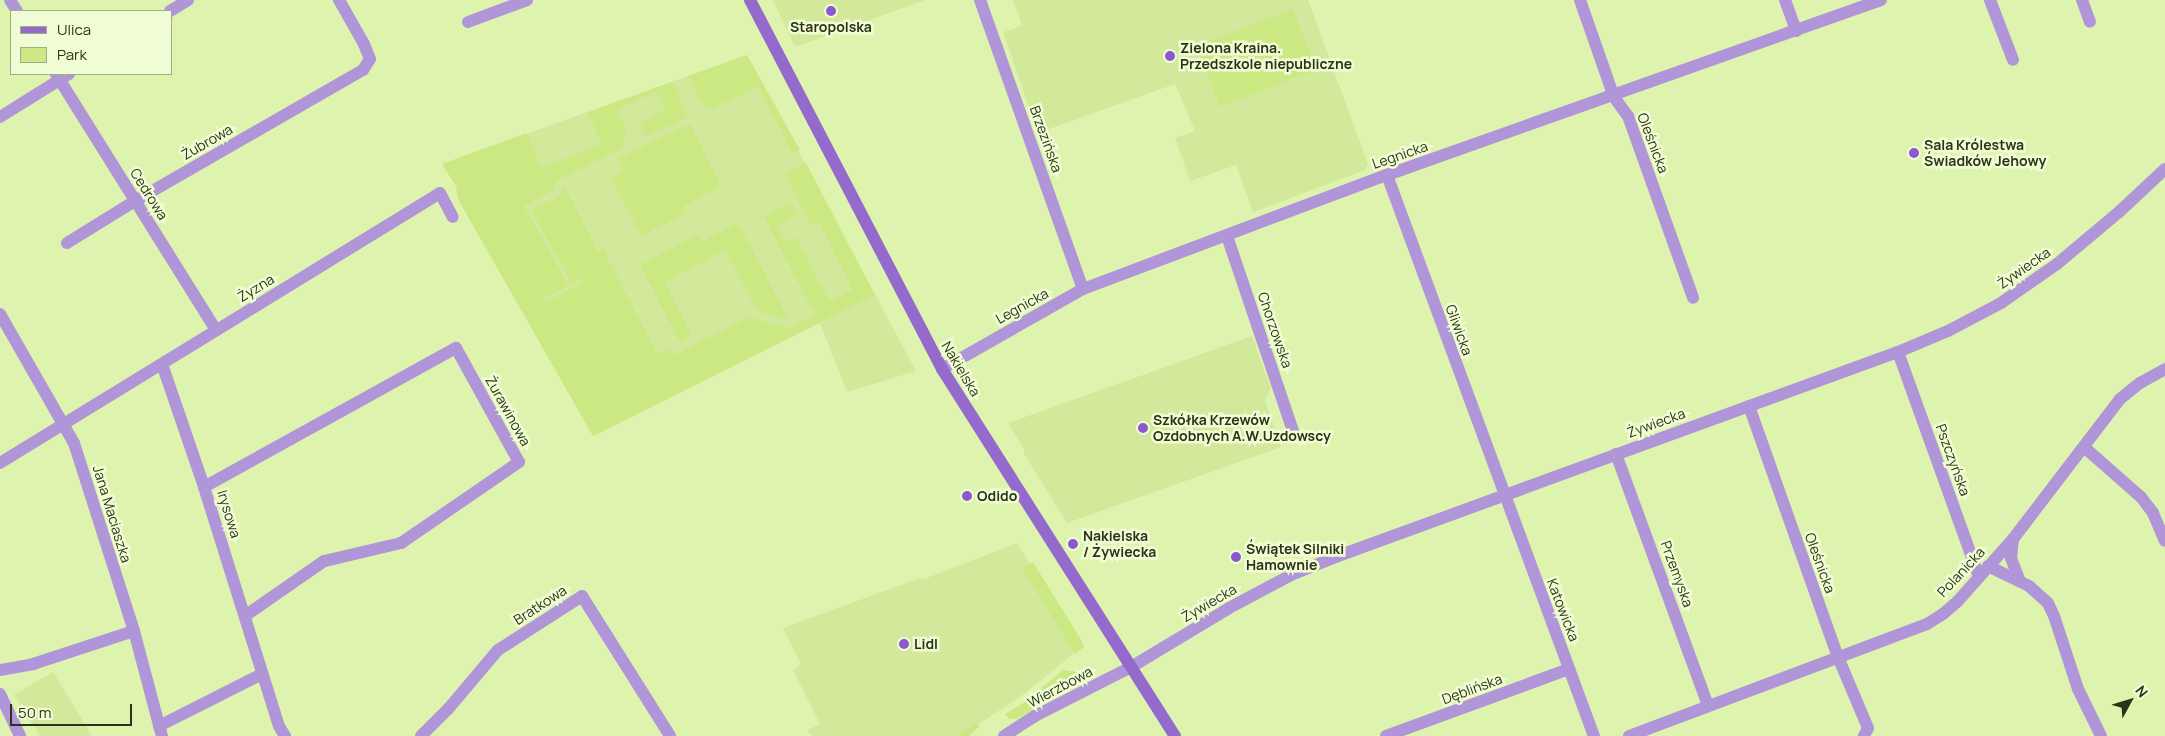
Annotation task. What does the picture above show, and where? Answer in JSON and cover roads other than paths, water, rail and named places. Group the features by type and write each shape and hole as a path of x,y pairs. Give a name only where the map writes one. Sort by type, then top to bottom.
{"main road":[{"name":"Nakielska","path":"750,0 942,369 1175,736"}],"street":[{"path":"172,10 188,0"},
{"name":"Żubrowa","path":"67,243 135,201 363,70 370,59 364,44 339,0"},
{"path":"468,22 527,0"},
{"name":"Brzezińska","path":"980,0 1083,289"},
{"name":"Oleśnicka","path":"1580,0 1614,96 1628,116 1693,298"},
{"path":"1785,0 1796,30"},
{"name":"Legnicka","path":"942,369 1083,289 1387,176 1881,0"},
{"path":"1990,0 2013,60"},
{"path":"2082,0 2090,22"},
{"path":"0,117 62,76"},
{"name":"Cedrowa","path":"62,76 135,201 216,330"},
{"name":"Żywiecka","path":"1131,667 1229,608 1291,575 1504,495 1898,352 1986,311 2039,277 2083,243 2165,168"},
{"name":"Gliwicka","path":"1387,176 1504,495"},
{"name":"Żyzna","path":"0,463 440,193 454,217"},
{"name":"Chorzowska","path":"1227,236 1294,434"},
{"name":"Jana Maciaszka","path":"0,314 74,442 134,631 160,731"},
{"name":"Żurawinowa","path":"204,487 456,348 519,462 401,543 324,561 245,616"},
{"name":"Pszczyńska","path":"1898,352 1979,578"},
{"name":"Irysowa","path":"162,364 204,487 278,726 285,736"},
{"name":"Polanicka","path":"1629,736 1927,624 1957,602 2013,540 2120,399 2140,382 2165,369"},
{"name":"Oleśnicka","path":"1749,406 1866,732"},
{"path":"2084,447 2141,497 2153,513 2165,541"},
{"name":"Przemyska","path":"1616,454 1708,705"},
{"name":"Katowicka","path":"1504,495 1594,736"},
{"path":"2013,540 2011,558 2019,580"},
{"path":"1988,566 2029,586 2048,603 2057,622 2078,689 2100,736"},
{"name":"Bratkowa","path":"421,736 443,714 498,650 582,596 670,736"},
{"path":"0,670 33,664 134,631"},
{"name":"Wierzbowa","path":"1004,736 1036,716 1131,667"},
{"name":"Dęblińska","path":"1386,736 1569,669"},
{"path":"160,731 262,674"},
{"path":"0,694 20,736"}],"place":[{"name":"Staropolska","path":"831,11"},
{"name":"Zielona Kraina. Przedszkole niepubliczne","path":"1170,56"},
{"name":"Sala Królestwa Świadków Jehowy","path":"1914,153"},
{"name":"Szkółka Krzewów Ozdobnych A.W.Uzdowscy","path":"1143,428"},
{"name":"Odido","path":"967,496"},
{"name":"Nakielska / Żywiecka","path":"1073,544"},
{"name":"Świątek Silniki Hamownie","path":"1236,557"},
{"name":"Lidl","path":"904,644"}]}
